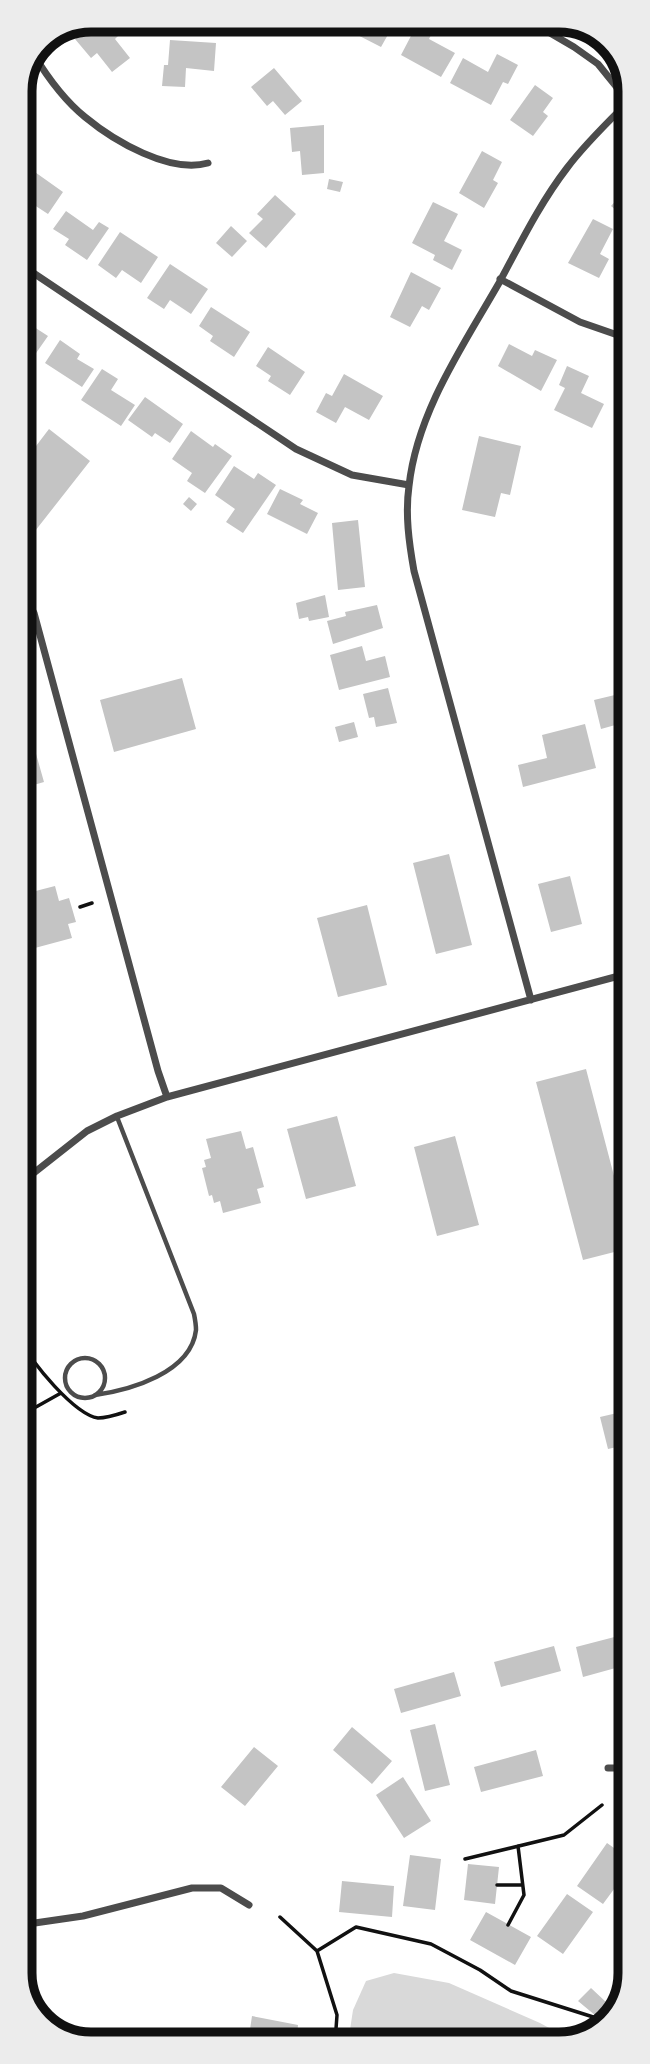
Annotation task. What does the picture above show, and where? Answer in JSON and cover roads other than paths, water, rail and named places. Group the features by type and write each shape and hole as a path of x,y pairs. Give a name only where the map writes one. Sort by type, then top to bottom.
{"street":[{"path":"548,32 598,64 618,88"},
{"path":"39,62 61,93 85,117 113,136 164,161 198,166 208,163"},
{"path":"531,1000 414,571 408,530 409,485 421,432 500,279 545,200 567,168 618,111"},
{"path":"32,272 296,449 352,475 409,485"},
{"path":"500,279 580,322 618,335"},
{"path":"32,609 167,1097"},
{"path":"32,1174 87,1131 167,1097 618,976"},
{"path":"608,1768 618,1768"},
{"path":"32,1924 83,1916 192,1888 220,1888 249,1905"}],"lane":[{"path":"95,1395 104,1384 101,1365 89,1358 76,1360 67,1368 65,1374 67,1387 76,1396 82,1398 126,1390 172,1368 188,1348 196,1332 194,1314 117,1116"}]}
